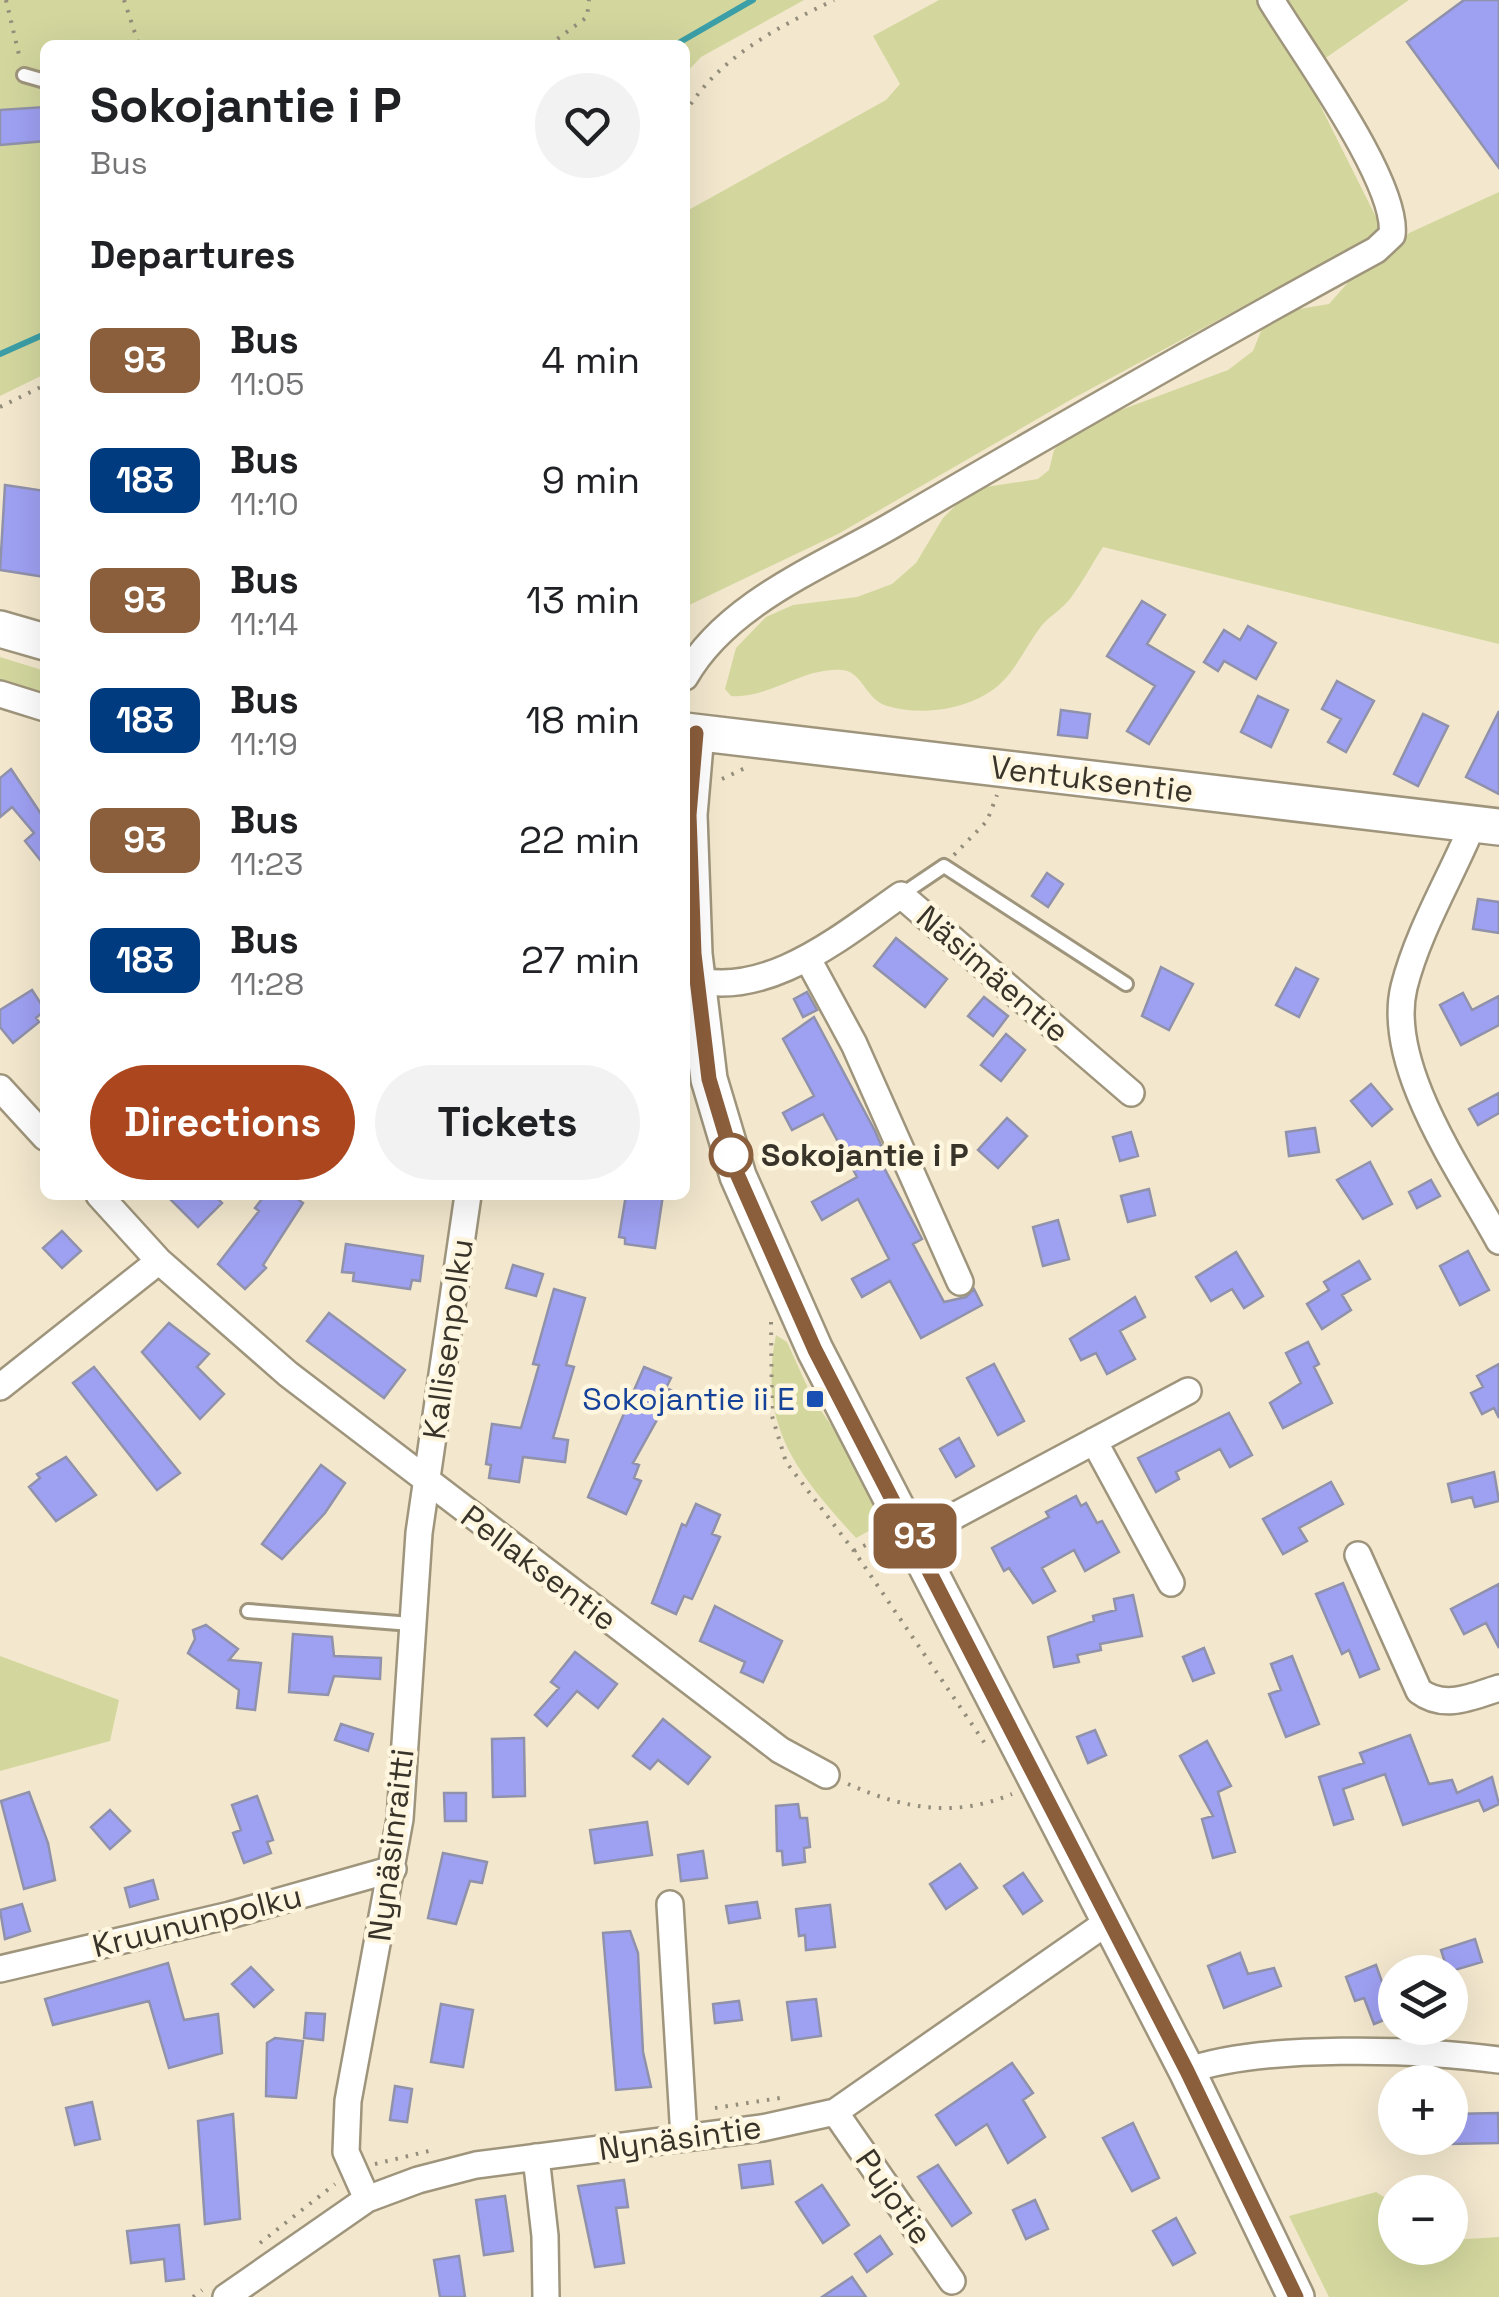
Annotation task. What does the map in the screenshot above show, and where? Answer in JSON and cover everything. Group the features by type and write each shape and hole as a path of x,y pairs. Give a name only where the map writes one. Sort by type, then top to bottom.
{"street":[{"path":"690,670 714,637 788,586 1185,354 1376,250 1392,235 1390,202 1374,167 1271,0"},
{"path":"0,629 40,641"},
{"path":"0,694 40,706"},
{"name":"Ventuksentie","path":"690,732 1486,826"},
{"path":"1486,826 1405,984 1400,1030 1424,1100 1499,1241"},
{"name":"Näsimäentie","path":"691,979 769,974 808,961 901,894 1131,1094"},
{"path":"690,897 691,979 709,1079 738,1176 815,1350 916,1537 1187,2071 1296,2297"},
{"path":"808,961 854,1044 960,1282"},
{"path":"0,1088 40,1132"},
{"name":"Pellaksentie","path":"103,1200 159,1261 288,1374 780,1750 826,1774"},
{"name":"Kallisenpolku","path":"428,1484 467,1200"},
{"path":"0,1386 159,1261"},
{"path":"916,1537 1188,1391"},
{"path":"1094,1442 1172,1583"},
{"name":"Nynäsinraitti","path":"367,2200 346,2152 348,2101 400,1819 411,1624 428,1484"},
{"path":"1358,1555 1418,1691 1431,1700 1448,1703 1499,1688"},
{"name":"Kruununpolku","path":"0,1969 230,1914 393,1869"},
{"path":"670,1904 684,2126"},
{"name":"Nynäsintie","path":"215,2293 367,2200 476,2165 684,2126 836,2112 1110,1921"},
{"path":"1187,2071 1220,2058 1260,2056 1446,2052 1499,2060"},
{"name":"Pujotie","path":"836,2112 952,2282"},
{"path":"536,2156 545,2236 546,2297"}],"lane":[{"path":"24,75 40,80"},
{"path":"901,894 944,866 1126,984"},
{"path":"248,1611 411,1624"}],"path":[{"path":"6,0 24,75"},
{"path":"124,0 137,40"},
{"path":"556,40 587,17 590,0"},
{"path":"690,106 701,87 733,57 834,0"},
{"path":"0,407 40,387"},
{"path":"944,866 987,821 998,787"},
{"path":"826,1774 882,1799 939,1811 983,1806 1039,1782"},
{"path":"684,2126 796,2094"},
{"path":"248,2252 353,2173 390,2159 437,2150"},
{"path":"192,2297 215,2293"}],"green space":[{"path":"0,0 804,0 701,57 690,69 690,40 40,40 40,376 0,396"},
{"path":"939,0 1409,0 1304,73 1383,231 1072,399 838,534 690,605 690,209 886,100 900,84 873,36"},
{"path":"1499,192 1499,644 1103,547 1070,599 1042,625 1008,676 978,699 948,708 901,709 880,703 855,675 842,670 814,673 745,696 731,696 725,689 736,648 766,617 793,605 857,597 892,584 916,563 943,518 963,498 986,487 1038,479 1049,470 1054,450 1065,438 1102,417 1228,370 1253,351 1263,326 1293,310 1329,304 1352,278 1383,261 1409,233"},
{"path":"0,657 40,669 40,698 0,686"},
{"path":"776,1335 787,1342 813,1399 842,1441 885,1522 856,1538 801,1471 778,1423 772,1397"},
{"path":"0,1656 119,1700 110,1741 0,1771"},
{"path":"1376,2192 1378,2265 1468,2265 1468,2239 1499,2237 1499,2297 1329,2297 1289,2216"}],"building":[{"path":"1464,0 1499,0 1499,168 1407,42"},
{"path":"40,107 40,141 0,145 0,110"},
{"path":"5,485 40,490 40,576 0,570"},
{"path":"1142,601 1165,615 1147,644 1194,672 1149,744 1127,731 1155,686 1107,656"},
{"path":"1248,626 1276,643 1256,679 1224,661 1218,671 1204,662 1224,630 1240,640"},
{"path":"1337,681 1374,701 1346,752 1328,742 1341,719 1322,709"},
{"path":"1258,696 1288,710 1271,747 1241,732"},
{"path":"1061,710 1090,714 1087,738 1058,735"},
{"path":"1499,711 1499,794 1466,777"},
{"path":"1423,714 1448,726 1418,786 1394,774"},
{"path":"11,769 40,812 40,860 25,841 34,833 12,807 0,817 0,778"},
{"path":"1047,873 1063,884 1048,907 1032,896"},
{"path":"1478,899 1499,902 1499,933 1473,929"},
{"path":"896,938 947,979 925,1007 874,966"},
{"path":"1161,967 1193,984 1169,1030 1142,1016"},
{"path":"1296,968 1318,979 1299,1017 1276,1005"},
{"path":"32,990 40,1002 36,1018 39,1022 13,1043 0,1027 0,1010"},
{"path":"807,992 817,1010 803,1017 794,999"},
{"path":"1463,993 1472,1010 1499,996 1499,1025 1461,1045 1440,1005"},
{"path":"984,997 1008,1016 993,1036 968,1016"},
{"path":"814,1017 875,1131 887,1159 881,1162 922,1239 913,1244 944,1302 966,1297 974,1289 982,1305 921,1338 890,1281 862,1297 852,1279 889,1259 858,1199 822,1220 812,1202 857,1177 823,1114 792,1130 783,1113 814,1096 783,1039"},
{"path":"1006,1034 1025,1050 1001,1081 981,1065"},
{"path":"1371,1084 1392,1109 1372,1126 1351,1101"},
{"path":"1499,1093 1499,1113 1478,1125 1469,1109"},
{"path":"1007,1118 1027,1136 998,1168 978,1150"},
{"path":"1315,1128 1319,1152 1289,1156 1286,1132"},
{"path":"1131,1132 1138,1156 1120,1161 1113,1137"},
{"path":"1370,1162 1392,1204 1363,1219 1337,1180"},
{"path":"1431,1180 1440,1196 1417,1208 1409,1192"},
{"path":"1149,1189 1155,1215 1128,1222 1121,1196"},
{"path":"171,1200 219,1200 222,1203 198,1227"},
{"path":"261,1200 303,1203 263,1265 266,1268 245,1289 218,1264 259,1211 255,1208"},
{"path":"625,1200 662,1200 655,1248 625,1244 625,1238 619,1237"},
{"path":"1058,1220 1069,1259 1043,1266 1033,1227"},
{"path":"62,1231 81,1251 62,1268 43,1248"},
{"path":"346,1244 423,1256 420,1281 412,1280 410,1289 353,1281 354,1273 342,1272"},
{"path":"1468,1251 1489,1290 1460,1305 1440,1266"},
{"path":"1236,1252 1263,1296 1244,1308 1232,1289 1211,1301 1196,1277"},
{"path":"1359,1261 1370,1279 1342,1295 1351,1310 1322,1329 1307,1304 1329,1290 1324,1282"},
{"path":"513,1265 543,1274 536,1296 506,1288"},
{"path":"554,1289 585,1298 566,1365 574,1367 553,1438 568,1440 565,1462 523,1457 519,1482 489,1478 491,1465 486,1464 492,1424 521,1428 539,1365 533,1364"},
{"path":"1135,1297 1145,1317 1120,1331 1135,1359 1107,1374 1096,1353 1081,1360 1070,1339"},
{"path":"329,1313 405,1370 384,1398 307,1341"},
{"path":"169,1323 209,1354 197,1367 224,1394 200,1419 142,1352"},
{"path":"1308,1342 1319,1364 1314,1367 1332,1403 1283,1428 1270,1403 1301,1383 1286,1353"},
{"path":"994,1364 1024,1421 998,1435 967,1378"},
{"path":"1499,1364 1499,1418 1494,1408 1482,1414 1471,1393 1483,1387 1477,1376"},
{"path":"94,1367 180,1473 157,1490 73,1383"},
{"path":"644,1367 671,1378 666,1388 673,1391 633,1463 639,1465 634,1478 641,1481 626,1514 588,1497"},
{"path":"1229,1413 1252,1455 1230,1467 1220,1449 1176,1472 1179,1479 1156,1492 1138,1458"},
{"path":"959,1438 974,1466 956,1477 940,1449"},
{"path":"66,1457 96,1495 56,1521 29,1487 40,1478 37,1474"},
{"path":"321,1465 345,1483 325,1513 282,1559 262,1544"},
{"path":"1494,1472 1499,1501 1475,1507 1472,1497 1452,1502 1448,1484"},
{"path":"1331,1482 1343,1504 1299,1528 1307,1541 1283,1554 1263,1519"},
{"path":"1076,1496 1081,1506 1086,1503 1097,1523 1102,1521 1119,1552 1085,1571 1074,1550 1042,1568 1055,1591 1033,1603 1009,1568 1004,1571 992,1548 1049,1517 1046,1512"},
{"path":"696,1504 720,1515 712,1534 720,1537 692,1599 684,1596 676,1614 652,1603 682,1524 686,1526"},
{"path":"1343,1583 1379,1669 1360,1677 1349,1650 1342,1654 1316,1594"},
{"path":"1499,1584 1499,1648 1486,1623 1464,1634 1451,1609"},
{"path":"1133,1595 1142,1636 1100,1644 1101,1650 1077,1655 1079,1662 1054,1667 1048,1637 1094,1621 1093,1616 1116,1610 1114,1599"},
{"path":"715,1606 782,1641 763,1682 741,1672 745,1662 700,1641"},
{"path":"206,1625 238,1649 229,1660 261,1663 255,1710 237,1708 239,1690 188,1653 195,1639 193,1630"},
{"path":"293,1634 332,1637 334,1656 381,1658 380,1679 334,1676 328,1695 289,1692"},
{"path":"1204,1648 1214,1673 1193,1681 1183,1657"},
{"path":"575,1652 617,1684 598,1708 577,1691 547,1726 535,1715 559,1688 551,1682"},
{"path":"1292,1656 1319,1724 1286,1737 1269,1694 1281,1690 1271,1664"},
{"path":"663,1719 710,1757 688,1784 658,1760 650,1769 633,1756"},
{"path":"341,1724 373,1734 368,1751 335,1740"},
{"path":"1095,1730 1106,1755 1088,1763 1077,1737"},
{"path":"1410,1735 1429,1784 1452,1780 1457,1793 1492,1777 1499,1804 1484,1811 1479,1800 1403,1825 1385,1774 1343,1789 1353,1819 1334,1825 1319,1777 1364,1763 1360,1753"},
{"path":"524,1738 525,1796 493,1797 492,1739"},
{"path":"1207,1741 1231,1786 1218,1792 1235,1852 1213,1858 1202,1819 1213,1816 1180,1756"},
{"path":"29,1792 48,1843 55,1880 24,1889 1,1801"},
{"path":"444,1793 466,1793 466,1821 445,1821"},
{"path":"257,1796 273,1840 267,1842 271,1853 244,1863 233,1833 241,1830 232,1805"},
{"path":"798,1804 800,1818 807,1818 810,1847 804,1848 805,1862 783,1865 782,1851 777,1851 776,1806"},
{"path":"110,1810 130,1831 110,1849 91,1827"},
{"path":"647,1822 652,1855 595,1863 590,1830"},
{"path":"703,1851 707,1878 681,1881 678,1855"},
{"path":"443,1853 487,1862 482,1883 470,1881 456,1924 428,1918"},
{"path":"960,1864 977,1888 946,1909 930,1884"},
{"path":"1023,1873 1042,1901 1023,1914 1004,1886"},
{"path":"153,1880 158,1899 130,1907 125,1888"},
{"path":"757,1902 760,1918 729,1923 726,1906"},
{"path":"22,1904 30,1931 5,1939 0,1910"},
{"path":"830,1905 835,1947 806,1950 805,1935 799,1936 796,1909"},
{"path":"630,1931 638,1953 643,2052 651,2087 616,2090 603,1933"},
{"path":"1475,1939 1482,1962 1468,1966 1468,1955 1443,1955 1441,1950"},
{"path":"1240,1953 1248,1974 1274,1968 1281,1986 1224,2008 1208,1966"},
{"path":"168,1963 184,2020 218,2014 222,2053 169,2068 149,2001 53,2025 45,1999"},
{"path":"1376,1965 1378,2022 1374,2024 1364,1998 1355,2001 1346,1977"},
{"path":"251,1967 273,1990 254,2007 232,1984"},
{"path":"816,1999 821,2036 792,2040 787,2002"},
{"path":"739,2001 742,2020 715,2023 713,2004"},
{"path":"441,2004 473,2010 463,2067 431,2062"},
{"path":"306,2013 325,2014 323,2040 304,2038"},
{"path":"275,2038 303,2041 296,2098 266,2096 267,2043"},
{"path":"1012,2063 1033,2093 1023,2100 1045,2137 1008,2163 987,2124 956,2145 936,2115"},
{"path":"395,2086 412,2089 407,2122 390,2120"},
{"path":"92,2102 100,2139 75,2145 66,2108"},
{"path":"1498,2113 1499,2143 1468,2144 1468,2114"},
{"path":"233,2114 240,2219 205,2224 198,2121"},
{"path":"1133,2123 1159,2178 1132,2191 1103,2138"},
{"path":"770,2161 773,2184 742,2188 739,2165"},
{"path":"938,2165 971,2213 952,2226 918,2177"},
{"path":"624,2180 628,2207 616,2208 624,2263 595,2267 578,2186"},
{"path":"822,2185 849,2225 823,2243 796,2202"},
{"path":"505,2196 513,2251 484,2255 476,2200"},
{"path":"1035,2200 1048,2229 1026,2239 1013,2210"},
{"path":"1176,2218 1195,2253 1173,2265 1153,2231"},
{"path":"179,2225 184,2279 166,2281 164,2259 131,2263 127,2231"},
{"path":"880,2236 892,2254 867,2272 855,2254"},
{"path":"459,2256 465,2297 440,2297 434,2260"},
{"path":"852,2277 866,2297 822,2297"}],"waterway":[{"path":"684,40 753,0"},
{"path":"0,354 40,336"}],"bus line":[{"name":"93","path":"690,803 696,733"},
{"name":"93","path":"690,890 709,1079 738,1176 815,1350 916,1537 1187,2071 1296,2297"}],"place":[{"name":"Sokojantie i P","path":"731,1155"},
{"name":"Sokojantie ii E","path":"815,1399"}]}
